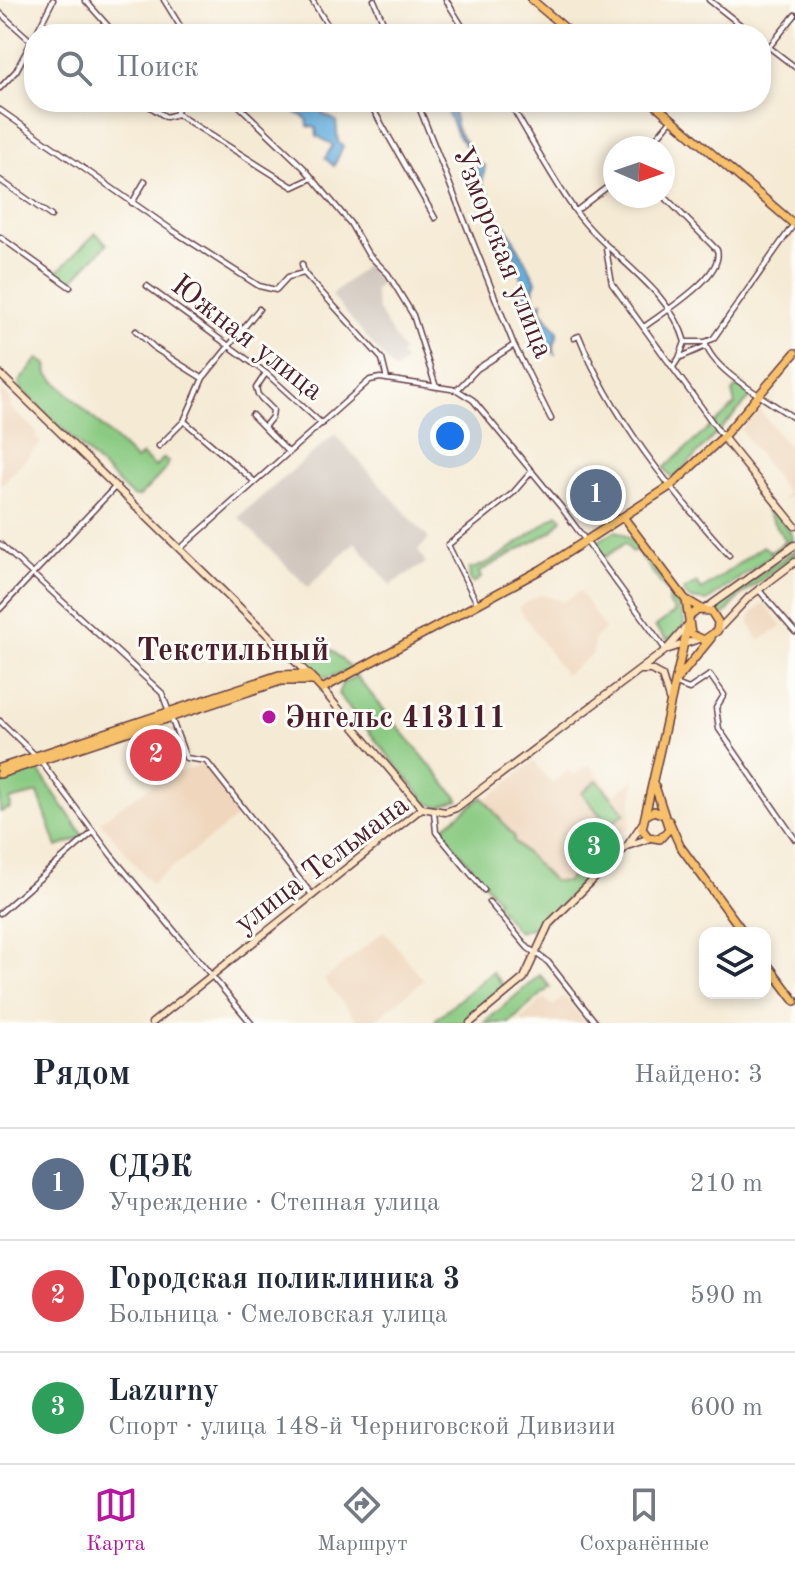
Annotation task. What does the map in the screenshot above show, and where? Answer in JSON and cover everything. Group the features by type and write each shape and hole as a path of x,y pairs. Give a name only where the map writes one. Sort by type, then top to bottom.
{"main road":[{"path":"532,0 560,24"},
{"path":"664,112 795,223"},
{"path":"170,715 279,675 308,674 322,689 478,606 624,518 672,485 723,437 795,353"},
{"path":"624,518 685,599 717,617 716,633 674,683"},
{"path":"685,599 691,634 699,639"},
{"name":"улица Тельмана","path":"689,620 704,609"},
{"path":"680,846 644,833 643,820 655,782 689,620"},
{"name":"улица Тельмана","path":"699,639 716,633"},
{"path":"0,771 281,681 315,681"},
{"path":"655,782 680,846 740,927"},
{"path":"643,820 654,811 667,818"},
{"path":"655,838 667,833 667,818"},
{"path":"771,969 795,1001"}],"street":[{"path":"43,23 53,0"},
{"path":"85,0 106,24"},
{"path":"164,0 179,24"},
{"path":"312,0 327,24"},
{"path":"374,0 384,24"},
{"path":"446,0 461,24"},
{"path":"709,0 739,24"},
{"path":"0,13 24,30"},
{"path":"771,43 795,15"},
{"path":"771,49 795,67"},
{"path":"0,88 16,71 24,56"},
{"path":"0,110 240,276 269,291 276,290 288,277 304,273"},
{"path":"156,112 177,114 233,150 257,161 286,184 299,187 310,179"},
{"path":"245,112 304,168 388,274 413,315 436,387"},
{"path":"375,112 435,218"},
{"name":"Узморская улица","path":"421,112 514,345 551,419"},
{"path":"515,112 575,212 606,249 636,274 681,326 685,342 672,368"},
{"path":"658,136 672,119"},
{"path":"0,180 51,216"},
{"path":"132,203 145,181"},
{"path":"575,212 603,190"},
{"path":"644,327 715,268 719,257 675,208"},
{"path":"679,358 713,339 795,223"},
{"path":"0,237 70,287"},
{"path":"606,249 612,284 723,437 795,526"},
{"path":"302,264 304,273 382,359 387,379"},
{"name":"Южная улица","path":"147,286 229,343 322,424"},
{"path":"159,446 184,421 203,378 259,309"},
{"path":"136,331 156,349 203,378"},
{"path":"574,338 579,336 600,382 672,485 729,555"},
{"path":"685,342 706,344 727,372 759,396 768,397 795,419"},
{"path":"457,390 477,369 514,345"},
{"path":"264,427 273,410 258,395 256,388 266,373"},
{"path":"0,374 182,547 308,674"},
{"path":"182,547 370,380 387,379 457,390 473,400 532,471 666,650"},
{"path":"252,415 289,453"},
{"path":"184,421 255,482"},
{"path":"478,606 448,545 513,493 532,471"},
{"path":"0,609 116,486"},
{"path":"0,544 162,693 186,758 206,761 313,896"},
{"name":"улица Тельмана","path":"704,609 795,545"},
{"path":"716,633 758,589 795,562"},
{"path":"758,589 795,632"},
{"name":"улица Тельмана","path":"152,1023 422,808 434,812 456,808 640,670 666,650 689,620"},
{"name":"улица Тельмана","path":"666,650 699,639"},
{"path":"640,670 651,670 662,676 670,705"},
{"path":"674,683 689,689 710,675 724,695 716,708 719,729 795,839"},
{"path":"322,689 422,808"},
{"path":"0,721 38,758 93,832 251,1023"},
{"path":"434,812 436,832 484,890"},
{"path":"470,1023 524,978 549,924 627,846 643,820"},
{"path":"0,913 93,832"},
{"path":"627,846 655,838"},
{"path":"489,902 536,955 548,962 596,1023"}],"shaded area":[{"path":"367,265 380,283 374,291 378,310 403,352 400,355 405,361 395,371 331,295"},
{"path":"0,389 12,402 9,406 38,433 35,437 41,443 0,486"},
{"path":"758,408 795,455 795,492 781,502 787,493 741,430"},
{"path":"335,434 429,539 418,550 426,563 390,585 355,542 308,587 238,517"},
{"path":"580,591 605,629 594,638 593,654 565,675 518,607 541,594 563,602"},
{"path":"764,603 782,626 759,641 749,623 752,614"},
{"path":"534,761 551,783 569,770 573,775 589,764 614,795 635,779 629,828 613,835 612,845 567,882 553,881 523,851 485,800"},
{"path":"203,764 241,814 151,884 100,821 159,780"},
{"path":"384,931 424,980 371,1023 359,1023 324,980"},
{"path":"564,997 586,1023 524,1023 521,1019 544,998 553,1006"}],"green space":[{"path":"96,233 107,244 72,281 56,273"},
{"path":"38,359 47,364 48,374 136,460 142,455 155,467 164,458 168,462 165,470 139,497 132,496 20,388 19,382"},
{"path":"740,383 752,396 673,479 664,468 735,405 732,392"},
{"path":"770,506 792,535 791,542 707,601 689,599 683,591 696,583 702,590 763,546 771,552 786,541 765,509"},
{"path":"558,514 562,519 552,531 479,572 481,578 474,583 470,580 469,569 490,562"},
{"path":"615,531 624,534 646,555 677,602 684,625 673,638 667,640 655,627 675,612 668,601 671,597 636,550 632,552 625,543 605,557 595,543"},
{"path":"795,550 795,556 741,595 720,620 711,608"},
{"path":"330,649 352,669 326,678 316,673 303,658"},
{"path":"356,676 459,800 438,807 427,803 338,694 342,684"},
{"path":"35,765 84,837 57,847 38,793 10,800 11,808 0,812 0,777"},
{"path":"597,780 625,813 609,826 582,793"},
{"path":"482,797 514,836 514,841 553,881 567,882 578,863 594,859 608,847 614,854 542,924 518,932 495,903 498,900 441,829"},
{"path":"492,972 506,989 466,1023 437,1023 435,1020"},
{"path":"540,975 550,987 509,1023 484,1023"}],"water":[{"path":"295,112 322,112 336,121 338,142 343,146 334,166 325,158 333,145 317,136 316,128 308,126 307,119"},
{"path":"447,112 453,112 457,128 476,161 485,166 482,184 489,194 499,223 505,224 536,281 533,289 537,305 542,302 541,310 558,332 553,349 555,355 523,308 524,287 516,258 481,199 475,182 479,175 473,156 457,135"}],"place":[{"name":"СДЭК","path":"596,495"},
{"name":"Энгельс 413111","path":"269,717"},
{"name":"Городская поликлиника 3","path":"156,755"},
{"name":"Lazurny","path":"594,848"}],"district":[{"name":"Текстильный","path":"233,649"}]}
